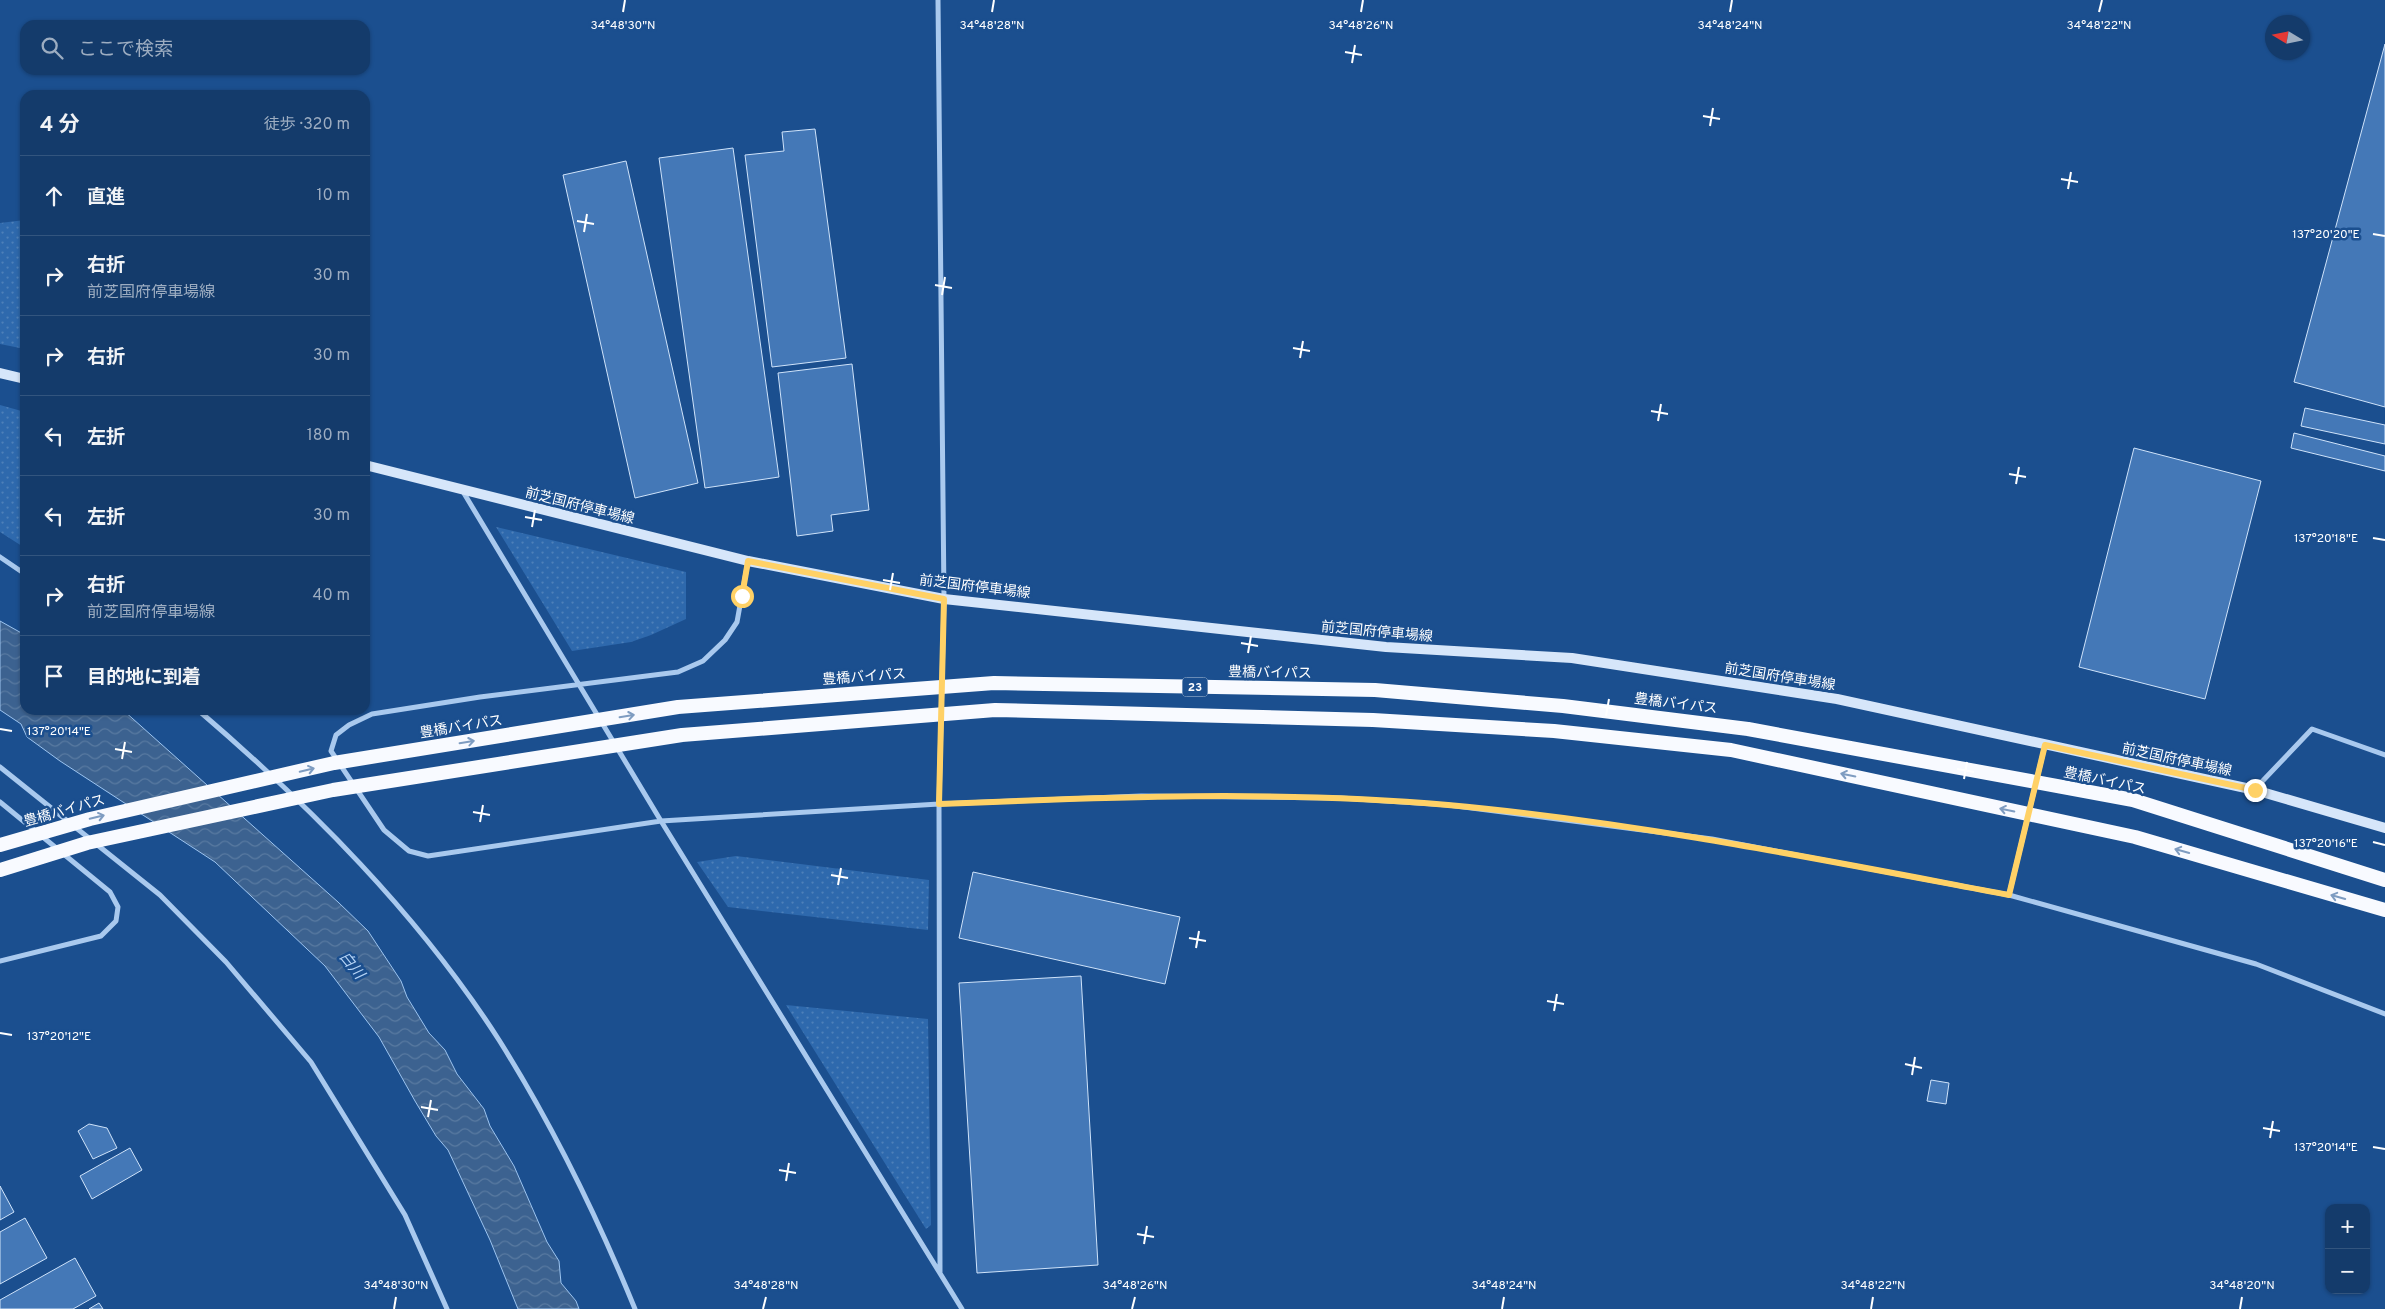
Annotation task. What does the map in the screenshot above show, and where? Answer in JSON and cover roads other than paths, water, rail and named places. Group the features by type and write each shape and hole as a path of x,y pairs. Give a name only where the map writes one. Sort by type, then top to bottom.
{"highway":[{"name":"豊橋バイパス","path":"0,845 90,819 334,764 373,757 678,707 994,682 1375,690 1563,706 1748,729 2133,800 2385,880"},
{"name":"23","path":"0,870 87,843 332,790 682,736 995,710 1373,720 1554,732 1731,750 2135,837 2385,910"}],"main road":[{"path":"0,373 20,379"},
{"name":"前芝国府停車場線","path":"370,466 748,561 944,599 1386,646 1572,658 1837,699 2255,790 2385,828"}],"street":[{"path":"938,0 944,599 939,804 940,1272"},
{"path":"462,490 661,820 962,1309"},
{"path":"0,557 20,571"},
{"path":"370,715 480,697 678,672 703,661 725,640 737,622 748,561"},
{"path":"204,715 261,764 332,835 378,884 446,966 498,1040 559,1141 609,1245 635,1309"},
{"path":"370,715 349,725 336,735 331,751 384,830 409,851 428,856 661,820 939,804 1178,796 1341,798 1448,805 1712,839 2009,895 2256,964 2385,1014"},
{"path":"2255,790 2312,729 2385,755"},
{"path":"2009,895 2045,745"},
{"path":"0,767 160,895 226,962 311,1062 405,1215 447,1309"},
{"path":"0,802 110,892 118,907 116,921 101,936 0,961"}],"water":[{"name":"白川","path":"0,621 20,632 20,715 129,715 368,931 401,981 407,997 429,1033 445,1050 457,1074 484,1109 490,1126 514,1166 547,1242 559,1261 561,1283 576,1301 579,1309 518,1309 490,1240 448,1150 436,1136 379,1037 325,966 215,862 60,761 27,737 21,724 0,710"}]}
